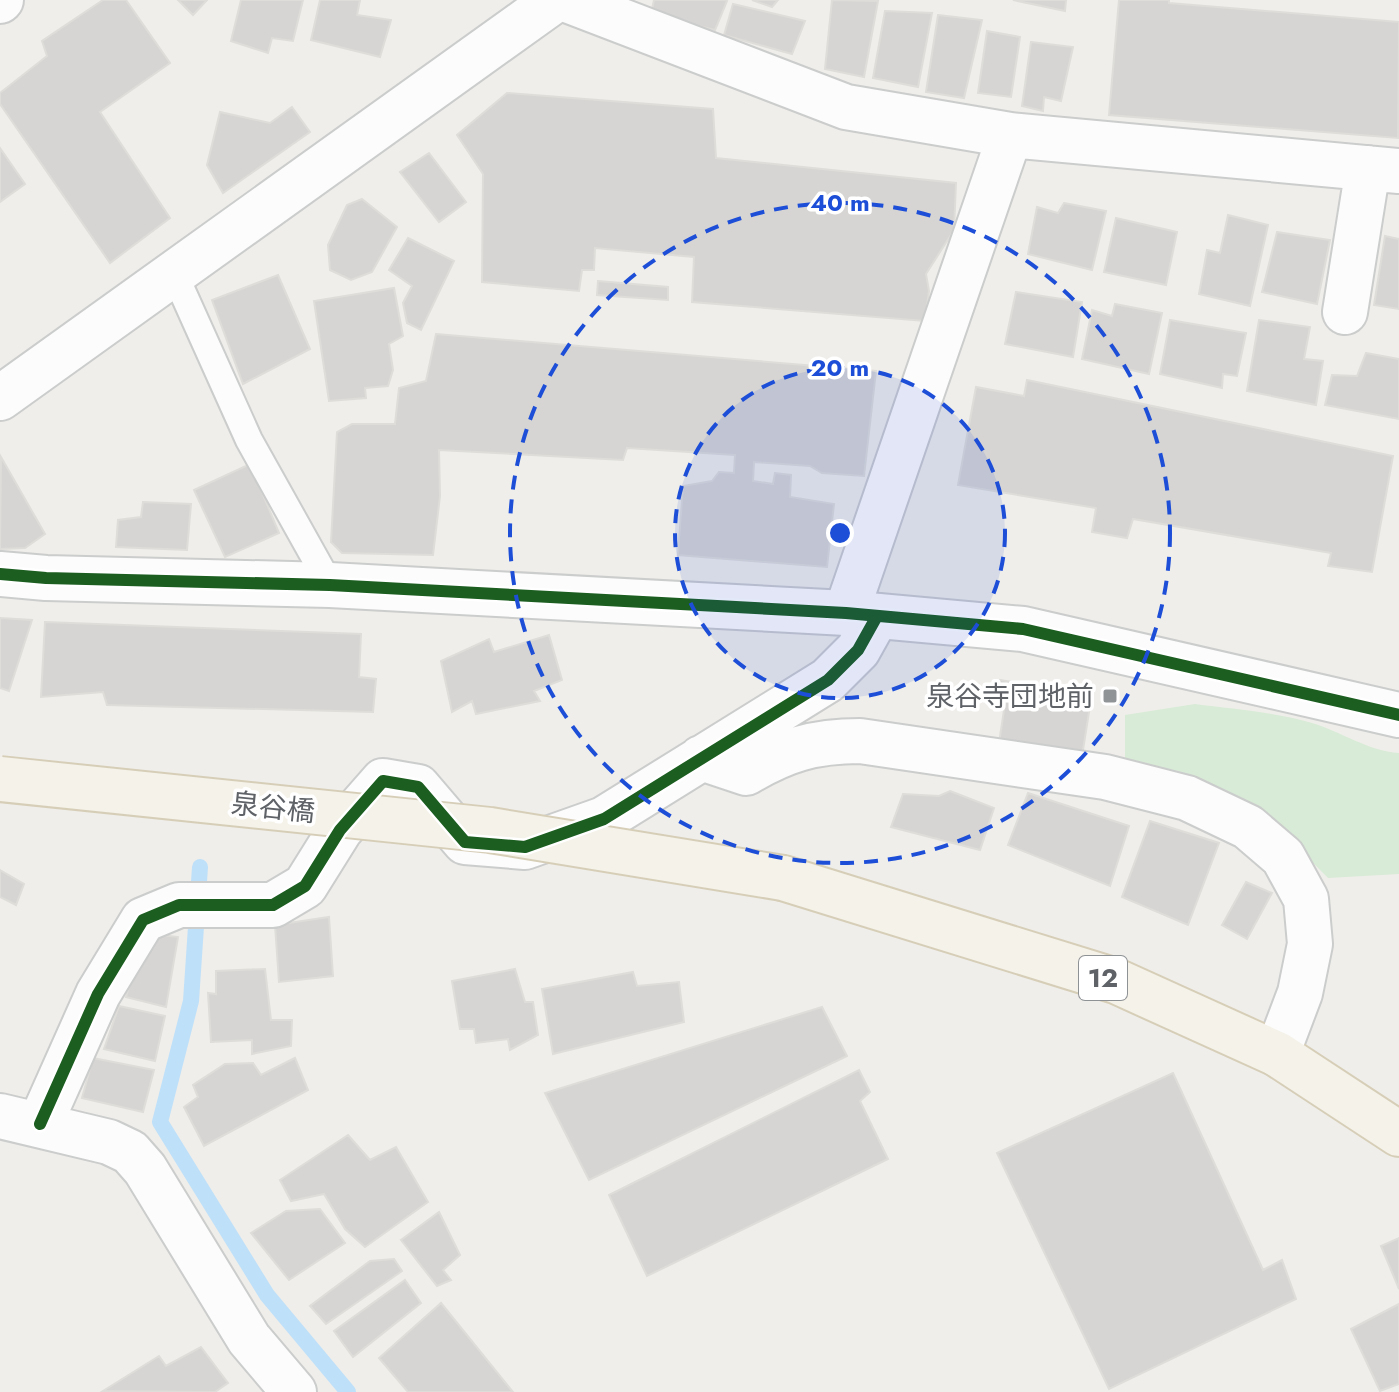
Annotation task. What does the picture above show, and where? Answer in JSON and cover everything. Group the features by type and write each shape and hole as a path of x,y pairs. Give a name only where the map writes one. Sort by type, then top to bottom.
{"main road":[{"name":"泉谷橋","path":"0,779 490,830 783,878 1116,981 1277,1054"},
{"name":"12","path":"1277,1054 1399,1134"}],"street":[{"path":"0,398 555,0"},
{"path":"567,0 846,107 1010,135 1384,169 1345,312"},
{"path":"294,1392 249,1339 145,1169 130,1152 109,1142 20,1120 143,920 179,905 273,905 305,886 340,830 383,781 418,787 465,842 525,847 604,819 828,680 858,650 862,615 1010,135"},
{"path":"0,574 46,578 330,585 862,615 1023,629 1399,715"},
{"path":"701,758 746,773 775,756 826,741 860,741 1105,777 1187,798 1248,827 1283,857 1306,899 1310,944 1300,993 1277,1054"}],"lane":[{"path":"174,273 249,440 330,585"}],"green space":[{"path":"1195,704 1298,719 1377,749 1399,753 1399,874 1328,878 1255,804 1185,805 1125,774 1125,715"}],"building":[{"path":"103,0 126,0 170,63 100,112 170,218 110,263 0,104 0,93 47,56 42,41"},
{"path":"178,0 207,0 193,15"},
{"path":"241,0 303,0 293,41 272,38 268,53 231,41"},
{"path":"320,0 360,0 357,15 391,20 380,57 311,40"},
{"path":"654,0 727,1 715,30 651,14"},
{"path":"752,0 778,0 772,7"},
{"path":"832,0 878,1 864,77 825,69"},
{"path":"1013,0 1066,0 1065,11"},
{"path":"1119,0 1169,0 1169,3 1399,22 1398,138 1109,115"},
{"path":"733,4 805,21 792,54 724,35"},
{"path":"885,11 932,13 918,87 873,78"},
{"path":"938,15 982,20 964,98 926,92"},
{"path":"987,31 1020,37 1011,97 978,93"},
{"path":"1031,42 1073,47 1061,101 1044,97 1043,111 1022,106"},
{"path":"507,93 713,109 716,158 956,183 954,230 926,274 929,291 925,321 692,302 694,257 595,248 594,270 582,270 579,291 482,282 483,174 457,135"},
{"path":"292,107 310,132 223,193 207,165 220,112 270,123"},
{"path":"0,148 25,184 0,202"},
{"path":"429,153 466,202 439,222 400,172"},
{"path":"362,199 397,227 372,272 351,280 330,270 328,245 347,205"},
{"path":"1064,203 1106,211 1092,270 1028,254 1037,207 1058,213"},
{"path":"1228,215 1268,225 1250,306 1199,294 1207,250 1220,253"},
{"path":"1116,218 1177,232 1166,285 1104,272"},
{"path":"1277,232 1330,240 1317,304 1262,292"},
{"path":"1385,236 1399,239 1399,309 1374,305"},
{"path":"408,238 454,261 421,330 407,323 403,303 412,286 389,270"},
{"path":"278,275 310,349 243,384 212,300"},
{"path":"598,281 668,287 668,300 597,295"},
{"path":"394,288 403,336 389,344 393,370 388,386 365,388 366,398 329,401 314,301"},
{"path":"1016,292 1082,302 1073,357 1005,344"},
{"path":"1115,304 1162,313 1149,374 1082,359 1092,310 1112,316"},
{"path":"1170,320 1246,333 1237,376 1223,374 1222,388 1160,374"},
{"path":"1259,320 1310,327 1304,359 1323,361 1316,405 1247,391"},
{"path":"436,334 876,371 864,476 822,473 810,466 754,462 753,481 773,484 775,473 791,475 790,497 834,504 827,567 678,555 683,486 712,481 719,472 734,473 735,455 627,448 623,460 439,450 440,496 433,555 342,553 331,542 337,432 352,424 395,424 399,388 426,381"},
{"path":"1366,353 1399,359 1399,419 1325,405 1332,375 1357,376"},
{"path":"1027,380 1393,456 1372,572 1328,566 1331,553 1133,519 1127,538 1092,532 1096,508 958,485 976,387 1024,396"},
{"path":"1,457 45,534 25,548 0,549"},
{"path":"250,464 279,533 225,557 194,490"},
{"path":"143,502 191,504 187,550 116,547 118,520 141,517"},
{"path":"0,618 32,620 9,691 0,688"},
{"path":"45,622 361,634 359,677 376,679 373,712 107,705 103,692 41,697"},
{"path":"549,635 562,680 534,691 540,701 476,714 472,701 452,712 441,661 489,639 494,652"},
{"path":"1000,680 1079,693 1077,705 1090,706 1082,756 999,743 1006,697 997,696"},
{"path":"950,791 994,808 980,850 891,827 903,794 939,796"},
{"path":"1028,793 1129,826 1110,886 1008,845"},
{"path":"1150,821 1219,843 1188,925 1122,897"},
{"path":"0,870 24,884 16,905 0,897"},
{"path":"1246,882 1272,893 1247,939 1222,925"},
{"path":"329,917 333,976 279,982 275,925"},
{"path":"161,935 178,937 166,1007 126,997 136,962"},
{"path":"265,969 271,1020 292,1020 291,1046 252,1054 252,1040 211,1042 208,993 216,994 216,971"},
{"path":"515,969 525,1002 533,1002 538,1035 510,1050 508,1039 476,1043 474,1029 460,1029 452,981"},
{"path":"633,972 637,986 679,982 684,1022 553,1054 542,989"},
{"path":"119,1006 165,1016 155,1061 104,1049"},
{"path":"822,1007 847,1056 589,1180 545,1093"},
{"path":"93,1058 154,1070 143,1112 82,1098"},
{"path":"295,1058 308,1090 204,1146 184,1107 198,1097 193,1085 225,1064 253,1063 261,1075"},
{"path":"859,1070 870,1092 860,1101 888,1159 647,1276 609,1195"},
{"path":"1173,1073 1263,1270 1282,1260 1296,1299 1109,1389 997,1153"},
{"path":"348,1135 370,1160 396,1147 428,1202 365,1247 345,1229 324,1194 291,1201 280,1180"},
{"path":"320,1209 345,1243 289,1280 251,1233 286,1211"},
{"path":"439,1212 460,1255 443,1270 451,1280 437,1286 401,1240"},
{"path":"1399,1238 1399,1289 1381,1246"},
{"path":"394,1259 402,1271 326,1324 310,1306 370,1261"},
{"path":"405,1280 421,1303 353,1357 334,1331"},
{"path":"441,1303 513,1392 408,1392 379,1358"},
{"path":"1399,1304 1399,1384 1380,1391 1351,1329"},
{"path":"201,1347 228,1383 215,1392 103,1391 159,1356 166,1366"}],"waterway":[{"path":"200,867 191,1001 160,1122 267,1295 348,1392"}],"cycle path":[{"path":"0,574 46,578 330,585 846,613 1023,629 1399,715"},
{"path":"40,1124 98,994 143,920 179,905 273,905 305,886 340,830 383,781 418,787 465,842 525,847 604,819 828,680 858,650 877,616"}],"place":[{"name":"泉谷寺団地前","path":"1110,696"}]}
